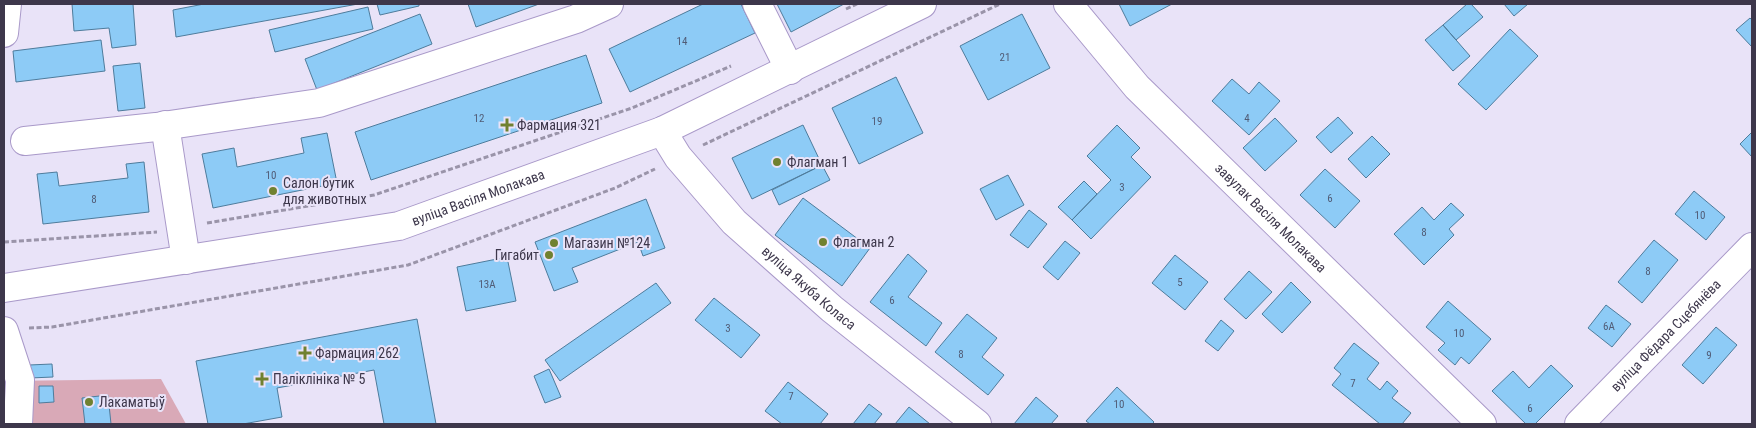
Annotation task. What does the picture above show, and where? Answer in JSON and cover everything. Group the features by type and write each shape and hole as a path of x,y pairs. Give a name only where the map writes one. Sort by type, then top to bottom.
{"street":[{"path":"4,33 7,4"},
{"path":"25,140 165,125 319,103 576,19 609,4"},
{"path":"757,4 790,70"},
{"name":"вуліца Васіля Молакава","path":"4,288 399,226 662,131 922,4"},
{"name":"завулак Васіля Молакава","path":"1068,4 1137,88 1482,424"},
{"path":"165,125 186,260"},
{"name":"вуліца Якуба Коласа","path":"662,131 678,157 734,222 832,309 977,424"},
{"name":"вуліца Фёдара Сцебянёва","path":"1579,424 1752,247"},
{"path":"4,331 20,380 18,424"}],"path":[{"path":"4,242 149,233 374,194 632,108 732,65"}],"shaded area":[{"name":"Лакаматыў","path":"161,379 186,424 4,424 4,381"}],"building":[{"path":"72,4 133,4 136,45 112,48 109,28 74,31"},
{"path":"204,4 358,4 176,37 173,10"},
{"path":"377,4 419,4 419,6 380,15"},
{"path":"468,4 539,4 476,27"},
{"path":"703,4 741,4 755,33 630,92 609,49"},
{"path":"777,4 844,4 791,32"},
{"path":"1119,4 1172,4 1130,26"},
{"path":"1467,4 1471,4 1483,17 1456,40 1443,25"},
{"path":"1504,4 1528,4 1514,16"},
{"path":"368,7 373,29 275,52 269,30"},
{"path":"420,14 432,44 317,90 305,59"},
{"path":"1022,14 1050,68 988,100 960,46"},
{"path":"1750,18 1752,20 1752,47 1736,30"},
{"path":"1443,25 1470,56 1453,71 1425,40"},
{"path":"1510,29 1538,56 1486,110 1458,84"},
{"path":"101,40 105,71 16,82 13,51"},
{"path":"586,55 602,103 371,180 355,132"},
{"path":"140,63 145,108 118,111 113,66"},
{"path":"896,77 923,133 859,164 832,108"},
{"path":"1232,79 1249,94 1259,82 1280,101 1249,135 1212,101"},
{"path":"1338,117 1353,133 1331,153 1316,137"},
{"path":"1275,118 1297,141 1265,171 1243,148"},
{"name":"Флагман 1","path":"803,125 822,165 752,199 732,158"},
{"path":"1117,125 1140,148 1131,157 1151,177 1091,239 1072,220 1111,180 1087,156"},
{"path":"1752,132 1752,157 1740,144"},
{"path":"327,133 337,183 213,208 202,154 234,148 237,167 304,153 301,138"},
{"path":"1372,136 1390,154 1366,178 1348,159"},
{"path":"144,162 149,212 43,224 37,174 57,172 59,186 128,178 126,164"},
{"path":"822,165 830,180 779,205 772,190"},
{"path":"1325,169 1360,201 1335,228 1300,195"},
{"path":"1008,175 1024,205 996,220 980,189"},
{"path":"1084,181 1097,194 1072,220 1058,207"},
{"path":"1694,191 1725,217 1706,240 1675,214"},
{"name":"Флагман 2","path":"803,198 870,248 842,286 775,235"},
{"path":"646,199 665,248 643,256 638,242 572,268 578,282 554,291 535,242"},
{"path":"1451,203 1464,215 1449,229 1454,235 1424,265 1394,234 1422,207 1434,220"},
{"path":"1029,210 1047,224 1028,248 1010,235"},
{"path":"1654,240 1678,260 1642,303 1618,282"},
{"path":"1065,241 1080,253 1058,280 1043,267"},
{"path":"908,254 927,271 908,297 942,323 926,346 870,302"},
{"path":"1175,255 1208,282 1185,310 1152,283"},
{"path":"507,257 516,301 466,311 457,267"},
{"path":"1249,271 1272,292 1246,319 1224,299"},
{"path":"1291,282 1311,302 1282,333 1262,314"},
{"path":"656,283 671,303 560,381 545,360"},
{"path":"714,298 760,335 741,358 695,320"},
{"path":"1448,301 1491,339 1469,364 1461,357 1455,365 1438,350 1445,343 1426,327"},
{"path":"1606,305 1631,324 1612,347 1588,328"},
{"path":"967,314 997,338 982,357 1004,375 988,395 935,352"},
{"name":"Паліклініка № 5","path":"417,319 436,424 384,424 374,370 277,388 282,417 243,424 208,424 196,361"},
{"path":"1221,320 1234,331 1218,351 1205,341"},
{"path":"1716,327 1737,345 1703,384 1682,365"},
{"path":"1354,343 1379,363 1367,379 1380,390 1387,381 1398,391 1392,398 1411,413 1402,424 1380,424 1332,385 1341,374 1334,368"},
{"path":"52,364 53,377 30,378 29,365"},
{"path":"1551,365 1573,386 1535,424 1526,424 1492,391 1513,371 1529,388"},
{"path":"549,369 561,397 545,403 534,376"},
{"path":"788,382 828,414 820,424 782,424 765,411"},
{"path":"39,386 53,386 54,402 39,403"},
{"path":"1117,387 1154,422 1152,424 1090,424 1086,421"},
{"path":"108,395 111,424 85,424 82,398"},
{"path":"1036,397 1058,416 1051,424 1014,424"},
{"path":"869,404 882,414 874,424 853,424"},
{"path":"909,407 930,424 895,424"}],"place":[{"name":"Фармация 321","path":"507,125"},
{"name":"Флагман 1","path":"777,162"},
{"name":"Салон бутик для животных","path":"273,191"},
{"name":"Флагман 2","path":"823,242"},
{"name":"Магазин №124","path":"554,243"},
{"name":"Гигабит","path":"549,255"},
{"name":"Фармация 262","path":"305,353"},
{"name":"Паліклініка № 5","path":"262,379"},
{"name":"Лакаматыў","path":"89,402"}]}
